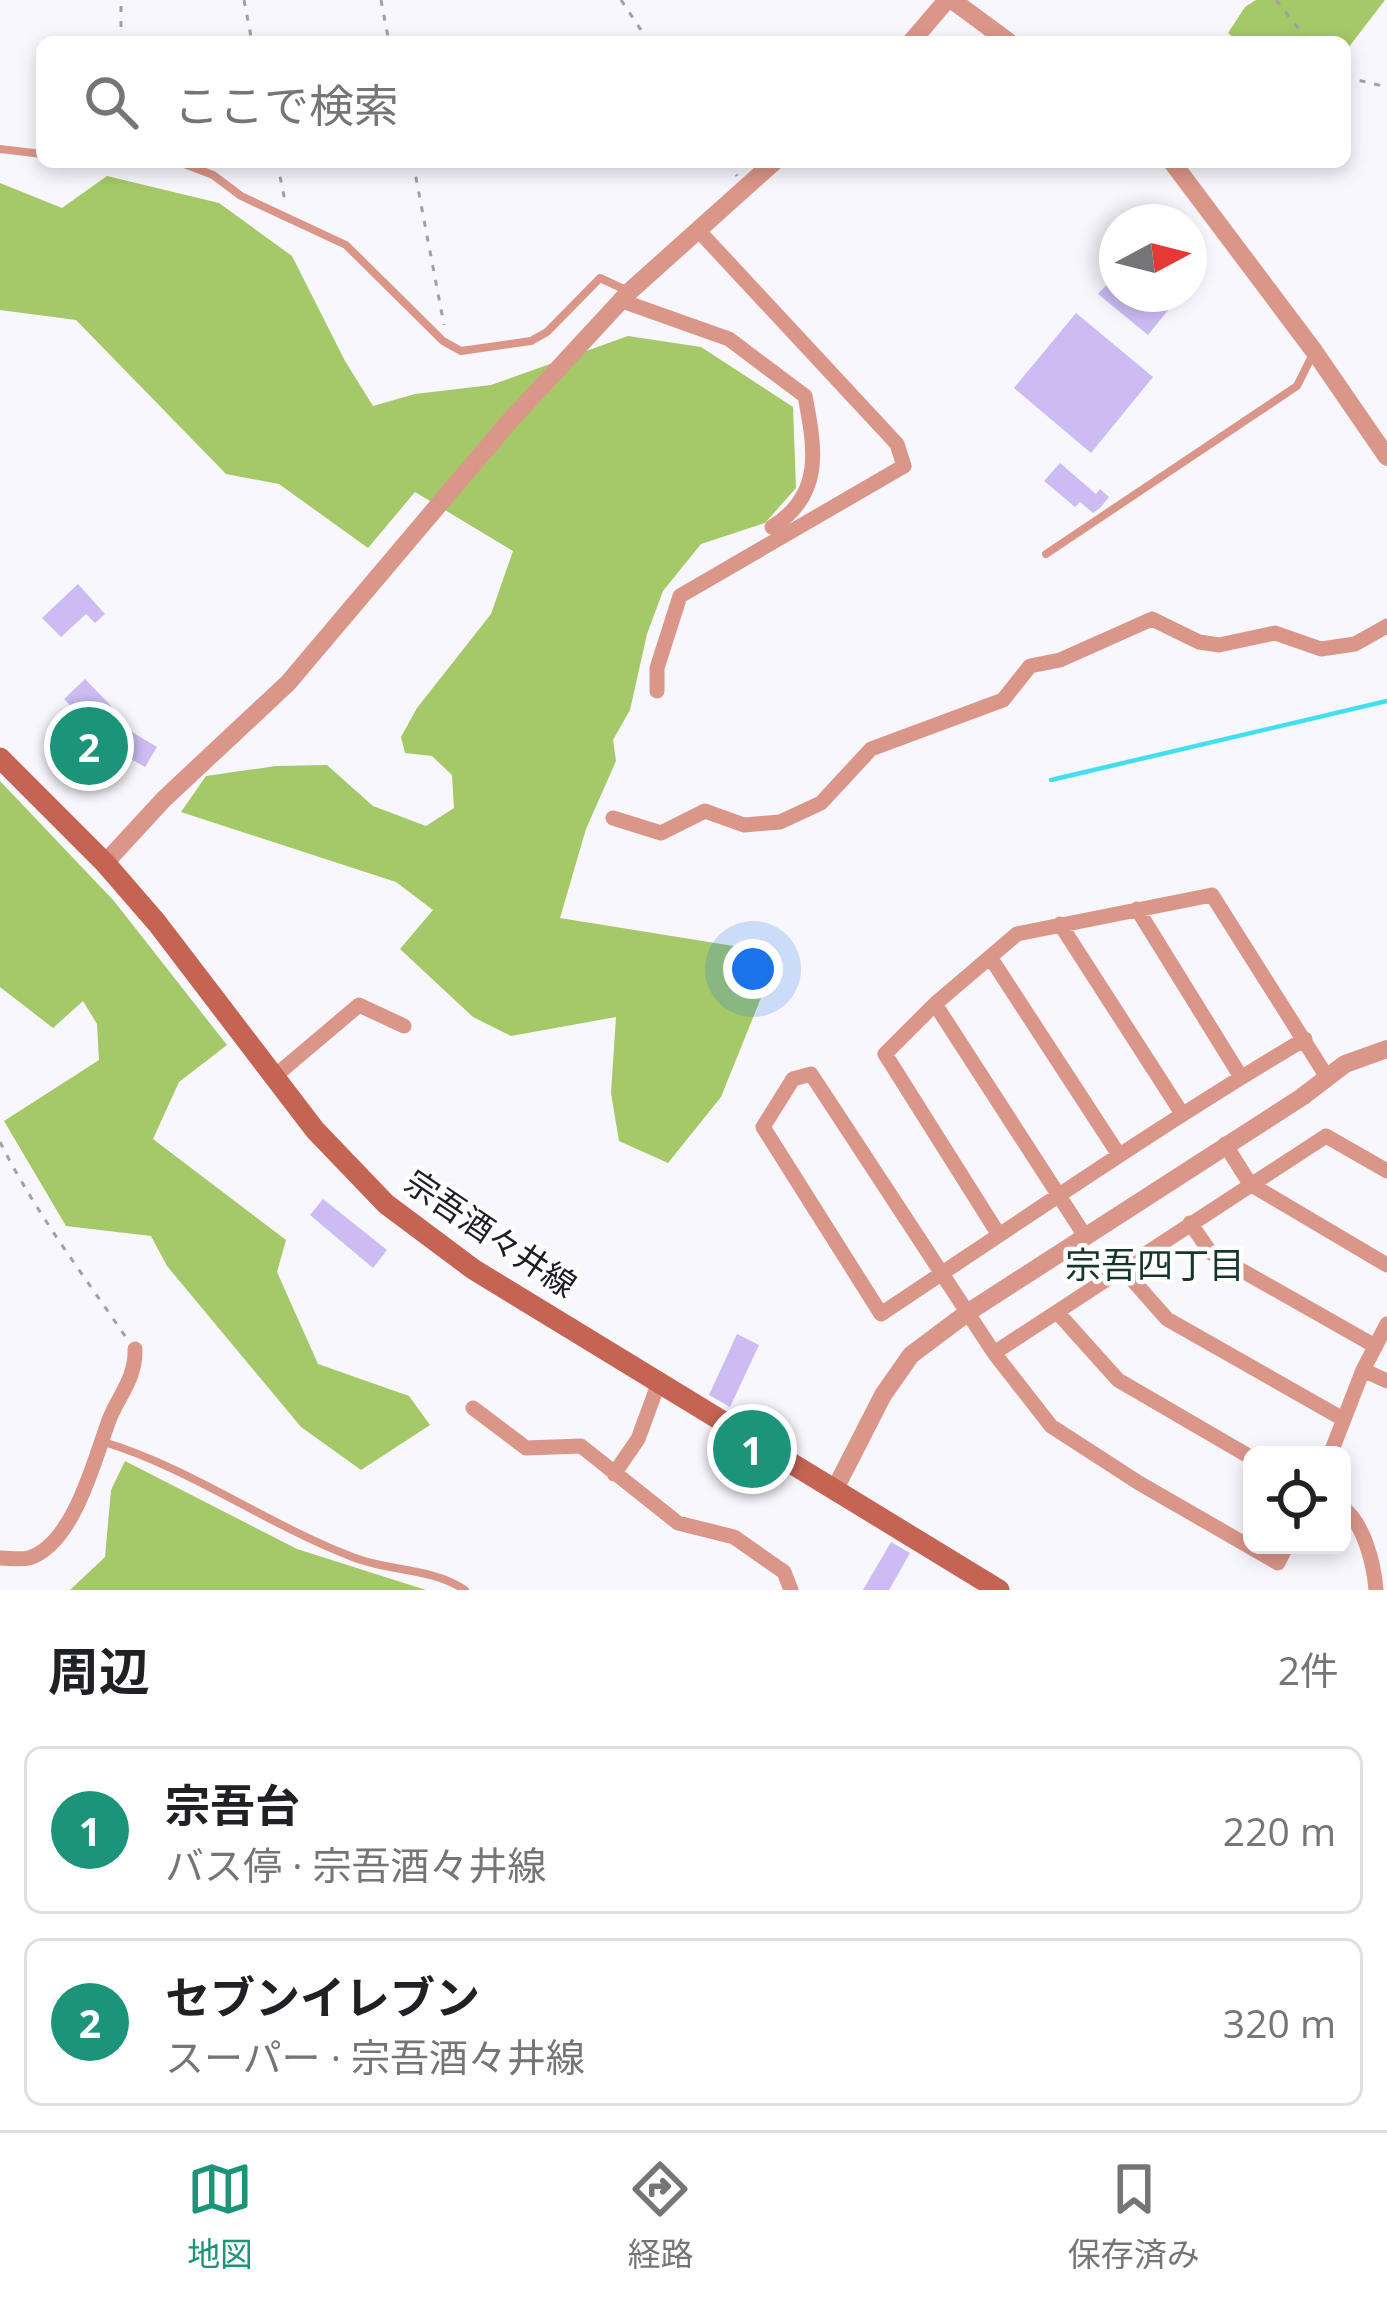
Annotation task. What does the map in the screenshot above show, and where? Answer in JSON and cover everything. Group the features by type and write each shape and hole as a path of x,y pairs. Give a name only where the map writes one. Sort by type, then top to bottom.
{"main road":[{"name":"宗吾酒々井線","path":"0,758 105,862 157,922 350,1170 415,1227 473,1269 999,1590"}],"street":[{"path":"917,36 950,0 1001,36"},
{"path":"105,862 164,799 288,683 508,424 626,296 767,168"},
{"path":"1177,168 1315,351 1387,457"},
{"path":"657,691 657,668 680,596 904,466 897,444 698,230"},
{"path":"626,296 729,339 806,396 816,452 808,486 790,515 772,527"},
{"path":"613,818 661,833 706,811 744,826 780,822 820,803 871,749 1003,700 1030,665 1060,660 1152,619 1199,642 1219,645 1275,634 1321,649 1355,644 1387,626"},
{"path":"999,1235 885,1054 1017,934 1212,895 1327,1077"},
{"path":"1137,909 1241,1077"},
{"path":"1060,924 1181,1112"},
{"path":"990,957 1119,1154"},
{"path":"275,1076 359,1004 404,1026"},
{"path":"935,1004 1085,1236"},
{"path":"1243,1543 1051,1426 994,1353 967,1313 942,1274 812,1074 793,1079 763,1127 880,1314 942,1274 1181,1112 1305,1039"},
{"path":"835,1489 883,1395 911,1355 967,1313 1346,1064 1387,1048"},
{"path":"994,1353 1326,1136 1387,1171"},
{"path":"1226,1144 1250,1184 1387,1265"},
{"path":"1190,1223 1211,1253 1375,1346"},
{"path":"1122,1268 1167,1319 1343,1419"},
{"path":"1058,1312 1118,1380 1243,1453"},
{"path":"1333,1446 1387,1324"},
{"path":"0,1558 27,1558 43,1551 86,1492 109,1420 136,1363 135,1349"},
{"path":"1363,1370 1387,1382"},
{"path":"614,1474 638,1439 659,1382"},
{"path":"473,1408 526,1448 581,1446 679,1523 734,1538 784,1572 790,1590"},
{"path":"1351,1514 1375,1573 1376,1590"}],"lane":[{"path":"0,149 36,153"},
{"path":"195,168 346,245 448,344 461,351 532,341 600,278 626,296"},
{"path":"1046,554 1297,386 1315,351"},
{"path":"104,1442 197,1477 244,1508 344,1554 379,1568 424,1572 465,1590"}],"path":[{"path":"121,0 121,36"},
{"path":"244,0 251,36"},
{"path":"381,0 388,36"},
{"path":"621,0 645,36"},
{"path":"1276,0 1304,36"},
{"path":"1351,78 1387,87"},
{"path":"278,168 288,216"},
{"path":"414,168 448,344"},
{"path":"0,1142 26,1194 135,1349"}],"green space":[{"path":"1256,0 1385,0 1351,44 1351,36 1232,36 1228,33 1245,7"},
{"path":"107,176 219,203 292,256 373,406 415,394 491,385 628,336 701,347 793,407 796,488 765,523 701,544 663,591 647,634 630,710 613,740 616,761 586,829 560,918 746,948 771,973 721,1097 668,1163 619,1141 611,1093 616,1017 511,1036 473,1017 400,949 433,910 396,882 181,812 206,776 276,766 327,765 373,806 426,826 454,808 452,775 432,756 405,753 401,737 417,708 491,614 513,551 415,492 368,548 279,484 226,474 76,320 0,310 0,183 62,208"},
{"path":"0,781 114,901 227,1045 179,1082 153,1139 286,1240 277,1272 318,1364 409,1396 430,1425 361,1470 301,1427 167,1266 151,1236 66,1226 4,1121 99,1060 97,1024 83,1001 53,1028 0,987"},
{"path":"125,1461 297,1549 426,1590 70,1590 105,1557 111,1490"}],"building":[{"path":"1120,312 1167,312 1148,335"},
{"path":"1076,313 1153,377 1091,453 1014,388"},
{"path":"1060,463 1096,494 1100,489 1109,497 1100,508 1093,513 1080,502 1075,507 1044,481"},
{"path":"78,584 105,614 95,623 86,614 61,637 42,618"},
{"path":"85,679 116,711 109,718 157,747 145,767 119,752 99,770 66,736 84,720 64,699"},
{"path":"323,1199 387,1250 373,1268 310,1215"},
{"path":"737,1334 759,1345 730,1407 709,1395"},
{"path":"891,1542 910,1553 889,1590 863,1590"}],"waterway":[{"path":"1051,780 1387,701"}],"place":[{"name":"セブンイレブン","path":"89,746"},
{"name":"宗吾台","path":"752,1449"}],"district":[{"name":"宗吾四丁目","path":"1155,1264"}]}
